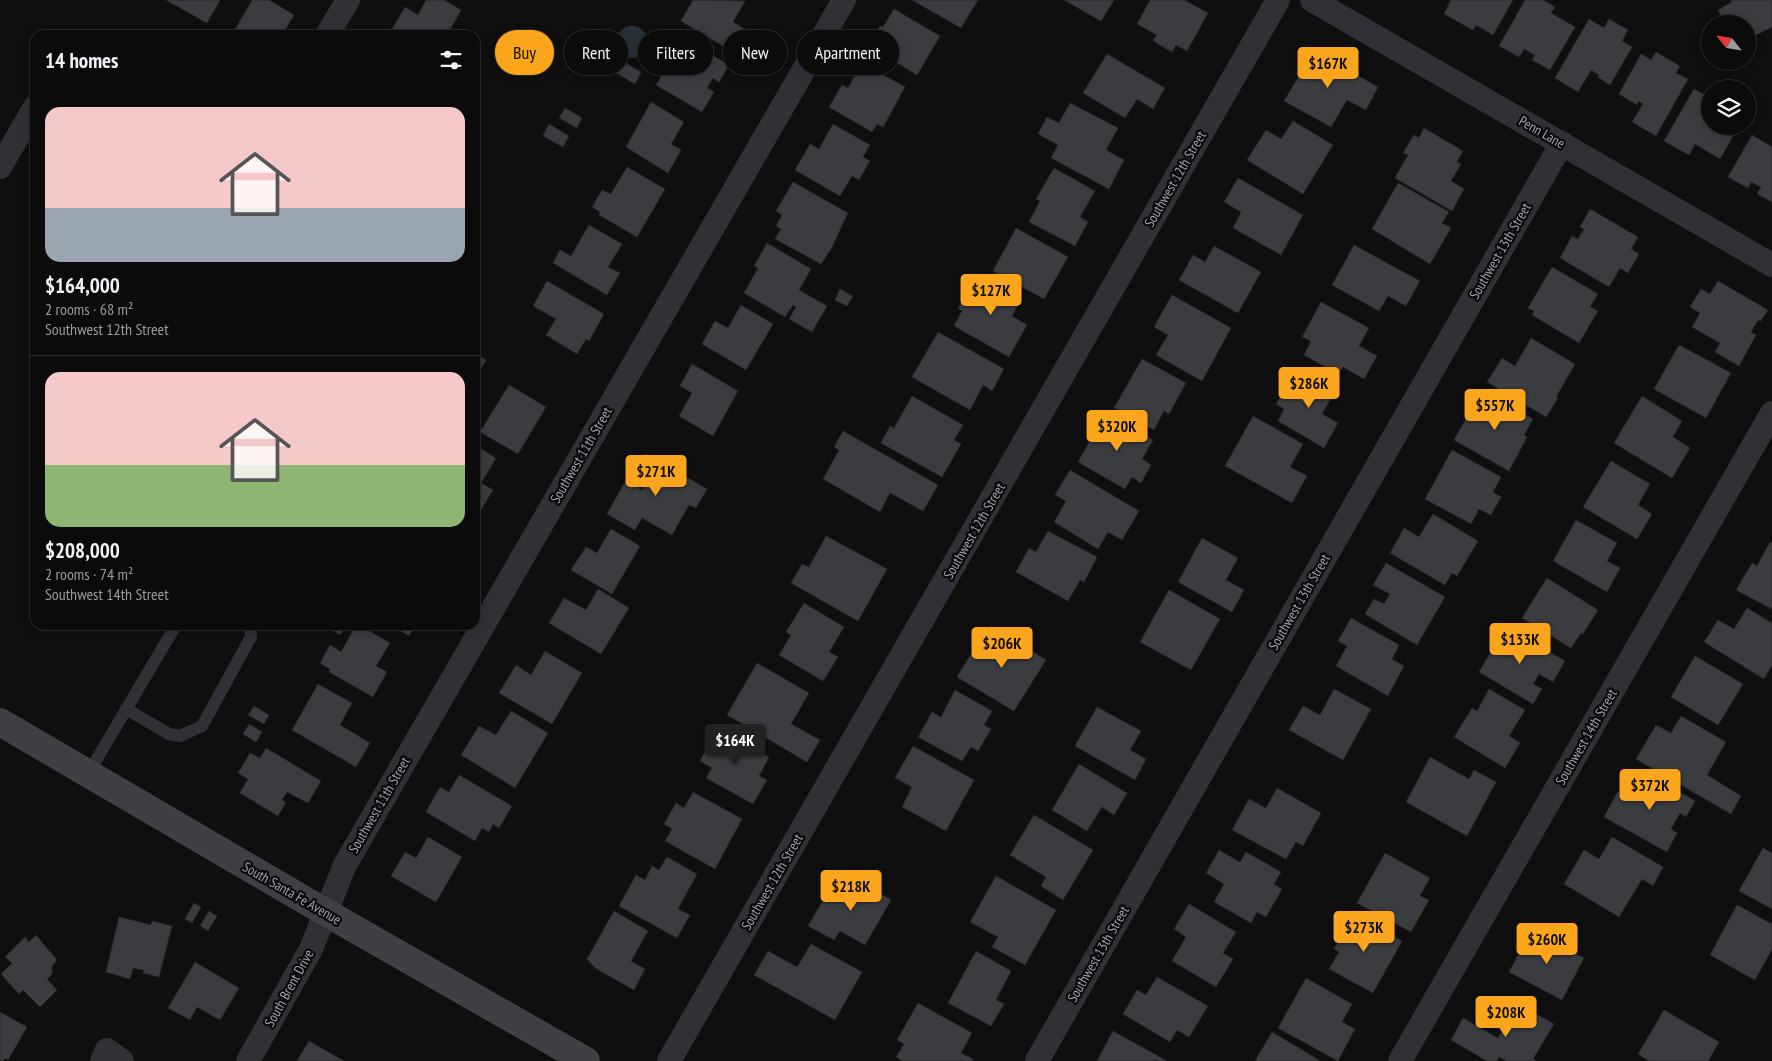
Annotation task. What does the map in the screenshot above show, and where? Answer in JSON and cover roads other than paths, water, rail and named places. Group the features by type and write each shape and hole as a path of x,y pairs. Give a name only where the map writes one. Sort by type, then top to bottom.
{"main road":[{"name":"South Santa Fe Avenue","path":"0,722 325,912 586,1061"}],"street":[{"path":"330,30 348,0"},
{"name":"Southwest 11th Street","path":"325,912 345,865 844,0"},
{"name":"Southwest 12th Street","path":"669,1061 1278,0"},
{"name":"Penn Lane","path":"1312,0 1772,265"},
{"path":"0,167 30,115"},
{"name":"Southwest 13th Street","path":"1037,1061 1562,144"},
{"name":"Southwest 14th Street","path":"1400,1061 1772,414"},
{"name":"South Brent Drive","path":"248,1061 311,949 325,912"}],"lane":[{"path":"88,774 173,630"},
{"path":"126,709 169,734 180,736 202,726 251,637 250,630"}]}
